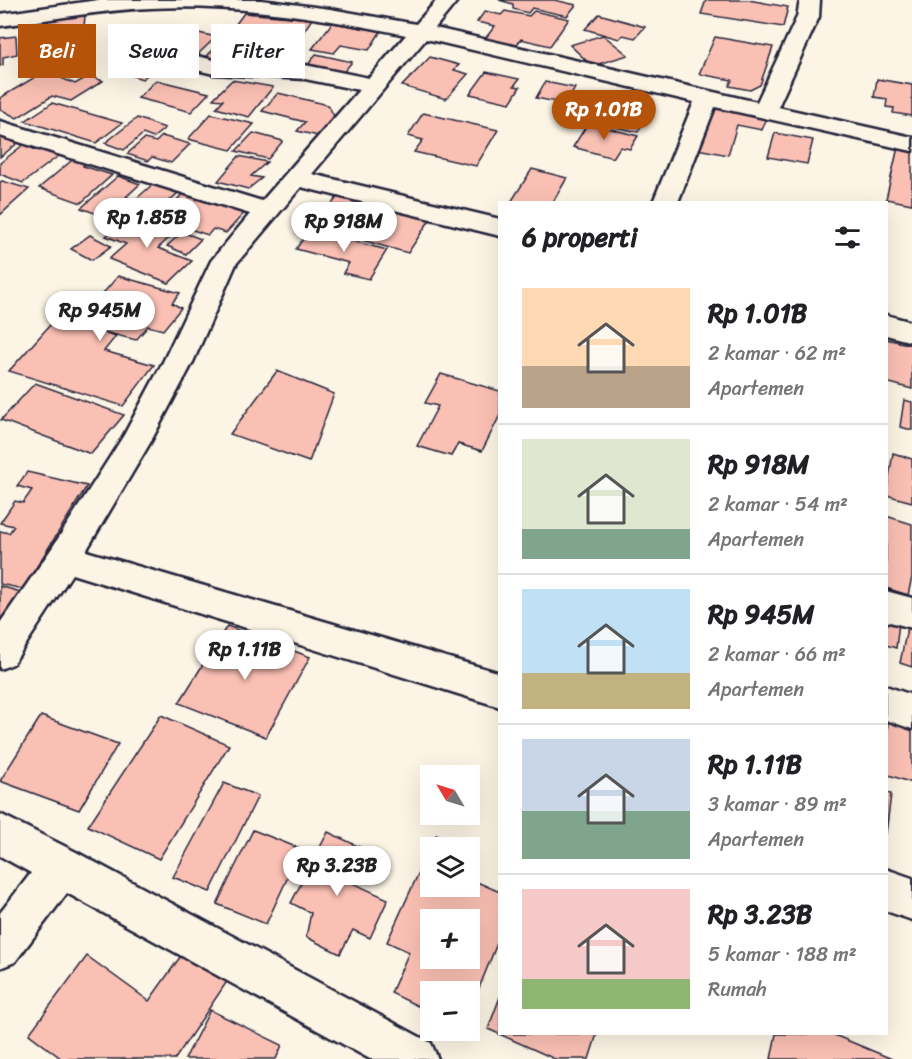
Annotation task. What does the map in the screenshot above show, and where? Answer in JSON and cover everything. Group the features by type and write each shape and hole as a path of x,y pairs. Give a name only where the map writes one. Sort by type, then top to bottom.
{"street":[{"path":"0,653 64,558 141,433 178,362 224,261 265,210 297,178 448,0"},
{"path":"764,111 808,17 810,0"},
{"path":"0,21 122,4 169,1 233,3 422,30 707,99 912,144"},
{"path":"199,64 214,67 305,72 375,86"},
{"path":"665,201 707,99"},
{"path":"0,128 265,210"},
{"path":"297,178 498,228"},
{"path":"888,326 912,332"},
{"path":"64,558 498,689"},
{"path":"888,607 912,613"},
{"path":"888,704 912,712"},
{"path":"0,834 415,1059"},
{"path":"0,947 62,866"},
{"path":"888,891 912,899"}],"building":[{"path":"499,0 554,0 576,5 567,16 532,8 528,13 513,9 513,4"},
{"path":"706,0 748,0 788,7 783,27 701,14"},
{"path":"485,11 501,15 505,11 529,16 534,11 569,19 550,46 521,39 515,47 484,40 495,26 477,22"},
{"path":"244,13 312,19 305,30 305,24 236,24"},
{"path":"599,14 645,27 635,38 623,35 619,39 585,29"},
{"path":"85,15 84,24 47,24 48,19"},
{"path":"332,23 381,31 369,50 341,45 334,53 312,49"},
{"path":"199,33 211,36 211,42 199,53"},
{"path":"603,35 628,55 592,66 570,45"},
{"path":"16,36 17,54 3,57 3,65 0,66 0,38"},
{"path":"715,37 773,47 760,85 750,90 729,86 732,80 699,74"},
{"path":"211,52 211,61 203,60"},
{"path":"316,54 352,62 341,75 307,66"},
{"path":"430,57 459,65 454,70 468,74 446,99 402,86"},
{"path":"486,72 519,79 514,86 520,87 510,103 470,94"},
{"path":"33,78 61,78 75,84 86,78 103,81 71,101 52,96 17,118 0,109 0,98"},
{"path":"877,79 912,85 912,116 893,113 894,108 886,107 887,99 874,97"},
{"path":"156,80 209,93 191,112 138,98"},
{"path":"232,80 273,87 249,117 216,108 223,100 213,99"},
{"path":"545,82 575,88 566,104 536,98"},
{"path":"278,93 328,105 336,120 322,137 297,131 305,122 262,111"},
{"path":"613,100 650,107 638,132 601,124"},
{"path":"52,103 122,123 96,143 25,121"},
{"path":"708,105 767,117 762,130 737,125 728,155 692,148"},
{"path":"423,113 498,130 476,166 414,152 423,140 408,136"},
{"path":"211,114 254,124 231,150 188,139"},
{"path":"137,118 165,128 153,138 143,134 124,150 105,143"},
{"path":"588,123 638,136 630,149 620,147 613,158 573,147"},
{"path":"0,131 23,139 0,157"},
{"path":"253,133 283,141 268,159 236,151"},
{"path":"775,133 813,140 807,164 768,157"},
{"path":"162,136 190,144 171,163 152,157 148,161 127,154 144,139 156,142"},
{"path":"47,144 65,151 23,183 0,174 0,163 23,145 39,151"},
{"path":"898,147 912,150 912,204 886,199"},
{"path":"77,156 90,160 83,166 112,175 81,203 39,188"},
{"path":"239,156 267,162 251,176 262,178 248,189 218,181"},
{"path":"532,169 567,178 554,201 512,201"},
{"path":"118,176 140,184 126,197 135,200 153,184 178,193 149,219 130,212 119,222 81,208"},
{"path":"0,182 29,189 0,215"},
{"path":"189,187 246,211 226,233 213,229 208,235 168,222 177,206 173,204"},
{"path":"342,191 433,215 408,253 314,227"},
{"path":"132,215 176,232 158,248 192,261 169,283 109,259 126,244 106,236"},
{"path":"309,230 387,250 369,279 343,273 349,263 296,249"},
{"path":"182,232 201,239 186,254 167,246"},
{"path":"90,235 111,246 92,260 71,249"},
{"path":"118,276 180,293 172,303 181,308 163,330 148,326 136,340 96,330 116,336 104,351 154,365 123,406 9,371 67,306 87,312"},
{"path":"888,339 912,345 912,389 888,383"},
{"path":"277,371 334,394 309,462 230,434"},
{"path":"441,374 498,390 498,419 482,451 458,444 451,456 417,446 438,406 425,403"},
{"path":"35,383 124,415 91,454 1,420"},
{"path":"904,400 912,402 912,430 900,427"},
{"path":"893,453 912,459 912,502 888,496"},
{"path":"27,472 87,486 23,589 0,584 0,531 9,533 14,526 0,523 15,501 23,503 32,490 17,486"},
{"path":"888,517 912,524 912,577 908,595 888,589"},
{"path":"0,586 24,593 0,629"},
{"path":"888,611 900,614 896,648 888,646"},
{"path":"910,613 912,614 912,667 900,663"},
{"path":"227,626 310,657 266,737 179,703"},
{"path":"888,714 912,721 912,783 888,775"},
{"path":"161,715 229,745 159,859 88,826"},
{"path":"41,716 118,744 79,810 0,781"},
{"path":"224,783 258,796 210,892 173,877"},
{"path":"888,793 891,794 888,818"},
{"path":"253,830 301,849 266,924 217,904"},
{"path":"328,832 362,848 346,880 388,899 370,938 353,930 340,954 306,937 311,913 291,903"},
{"path":"420,870 420,897 480,897 480,883 498,891 498,941 480,986 480,981 420,981 420,1007 391,993 409,952 387,942"},
{"path":"185,950 228,980 175,1059 62,1059 29,1034 87,956 149,1001"},
{"path":"498,1002 498,1033 488,1029"},
{"path":"210,1010 282,1045 276,1059 185,1059"},
{"path":"501,1035 597,1035 589,1059 555,1059"},
{"path":"776,1035 834,1035 892,1059 771,1059"}]}
